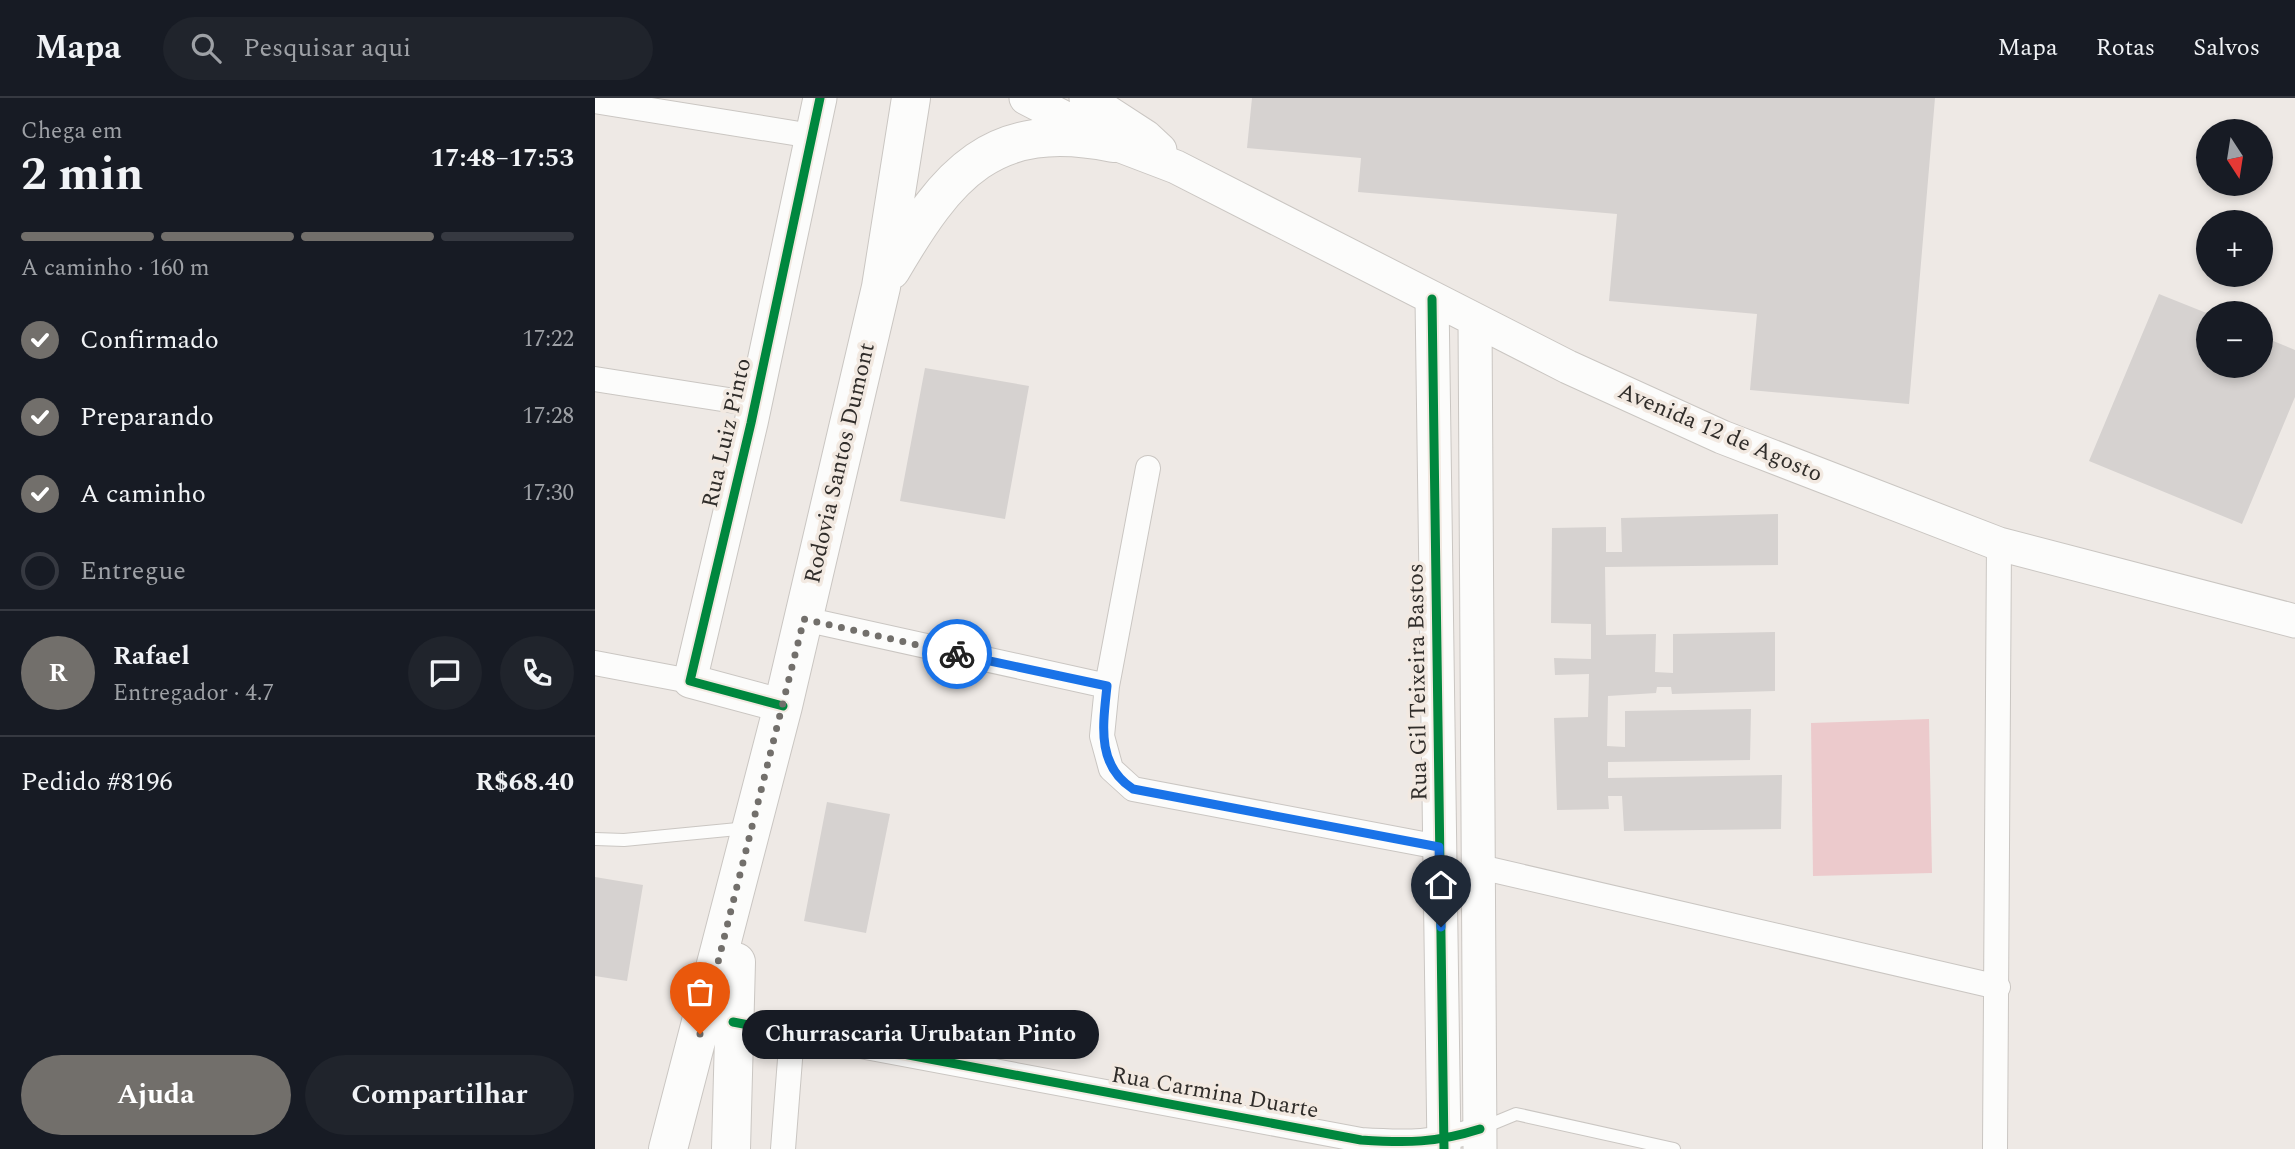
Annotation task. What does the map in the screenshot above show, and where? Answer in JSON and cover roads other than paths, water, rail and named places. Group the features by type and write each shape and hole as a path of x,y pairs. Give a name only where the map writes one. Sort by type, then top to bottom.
{"highway":[{"name":"Rodovia Santos Dumont","path":"668,1149 783,706 881,287 911,98"},
{"path":"881,287 936,198 969,164 1021,141 1049,137 1089,138 1113,143"},
{"path":"731,1149 739,880"}],"street":[{"name":"Rua Luiz Pinto","path":"689,681 754,404 820,98"},
{"path":"1026,98 1113,143 1176,167"},
{"path":"1086,98 1146,136 1176,167"},
{"path":"595,101 812,136"},
{"name":"Avenida 12 de Agosto","path":"1176,167 1475,321 1722,437 1999,544 2295,621"},
{"name":"Rua Gil Teixeira Bastos","path":"1432,299 1444,1145"},
{"path":"1475,321 1480,1139"},
{"path":"595,379 754,404"},
{"path":"1148,468 1107,686 1102,736 1111,769 1133,789 1439,847"},
{"path":"1995,1149 1999,544"},
{"path":"804,619 1107,686"},
{"path":"595,663 689,681 783,706"},
{"path":"1480,867 1998,987"},
{"name":"Rua Carmina Duarte","path":"733,1022 1361,1140 1444,1145 1480,1139"},
{"path":"783,1149 792,1034"}],"lane":[{"path":"595,839 624,840 752,827"},
{"path":"1480,1139 1516,1114 1674,1149"}],"place":[{"name":"Churrascaria Urubatan Pinto","path":"700,1034"}]}
